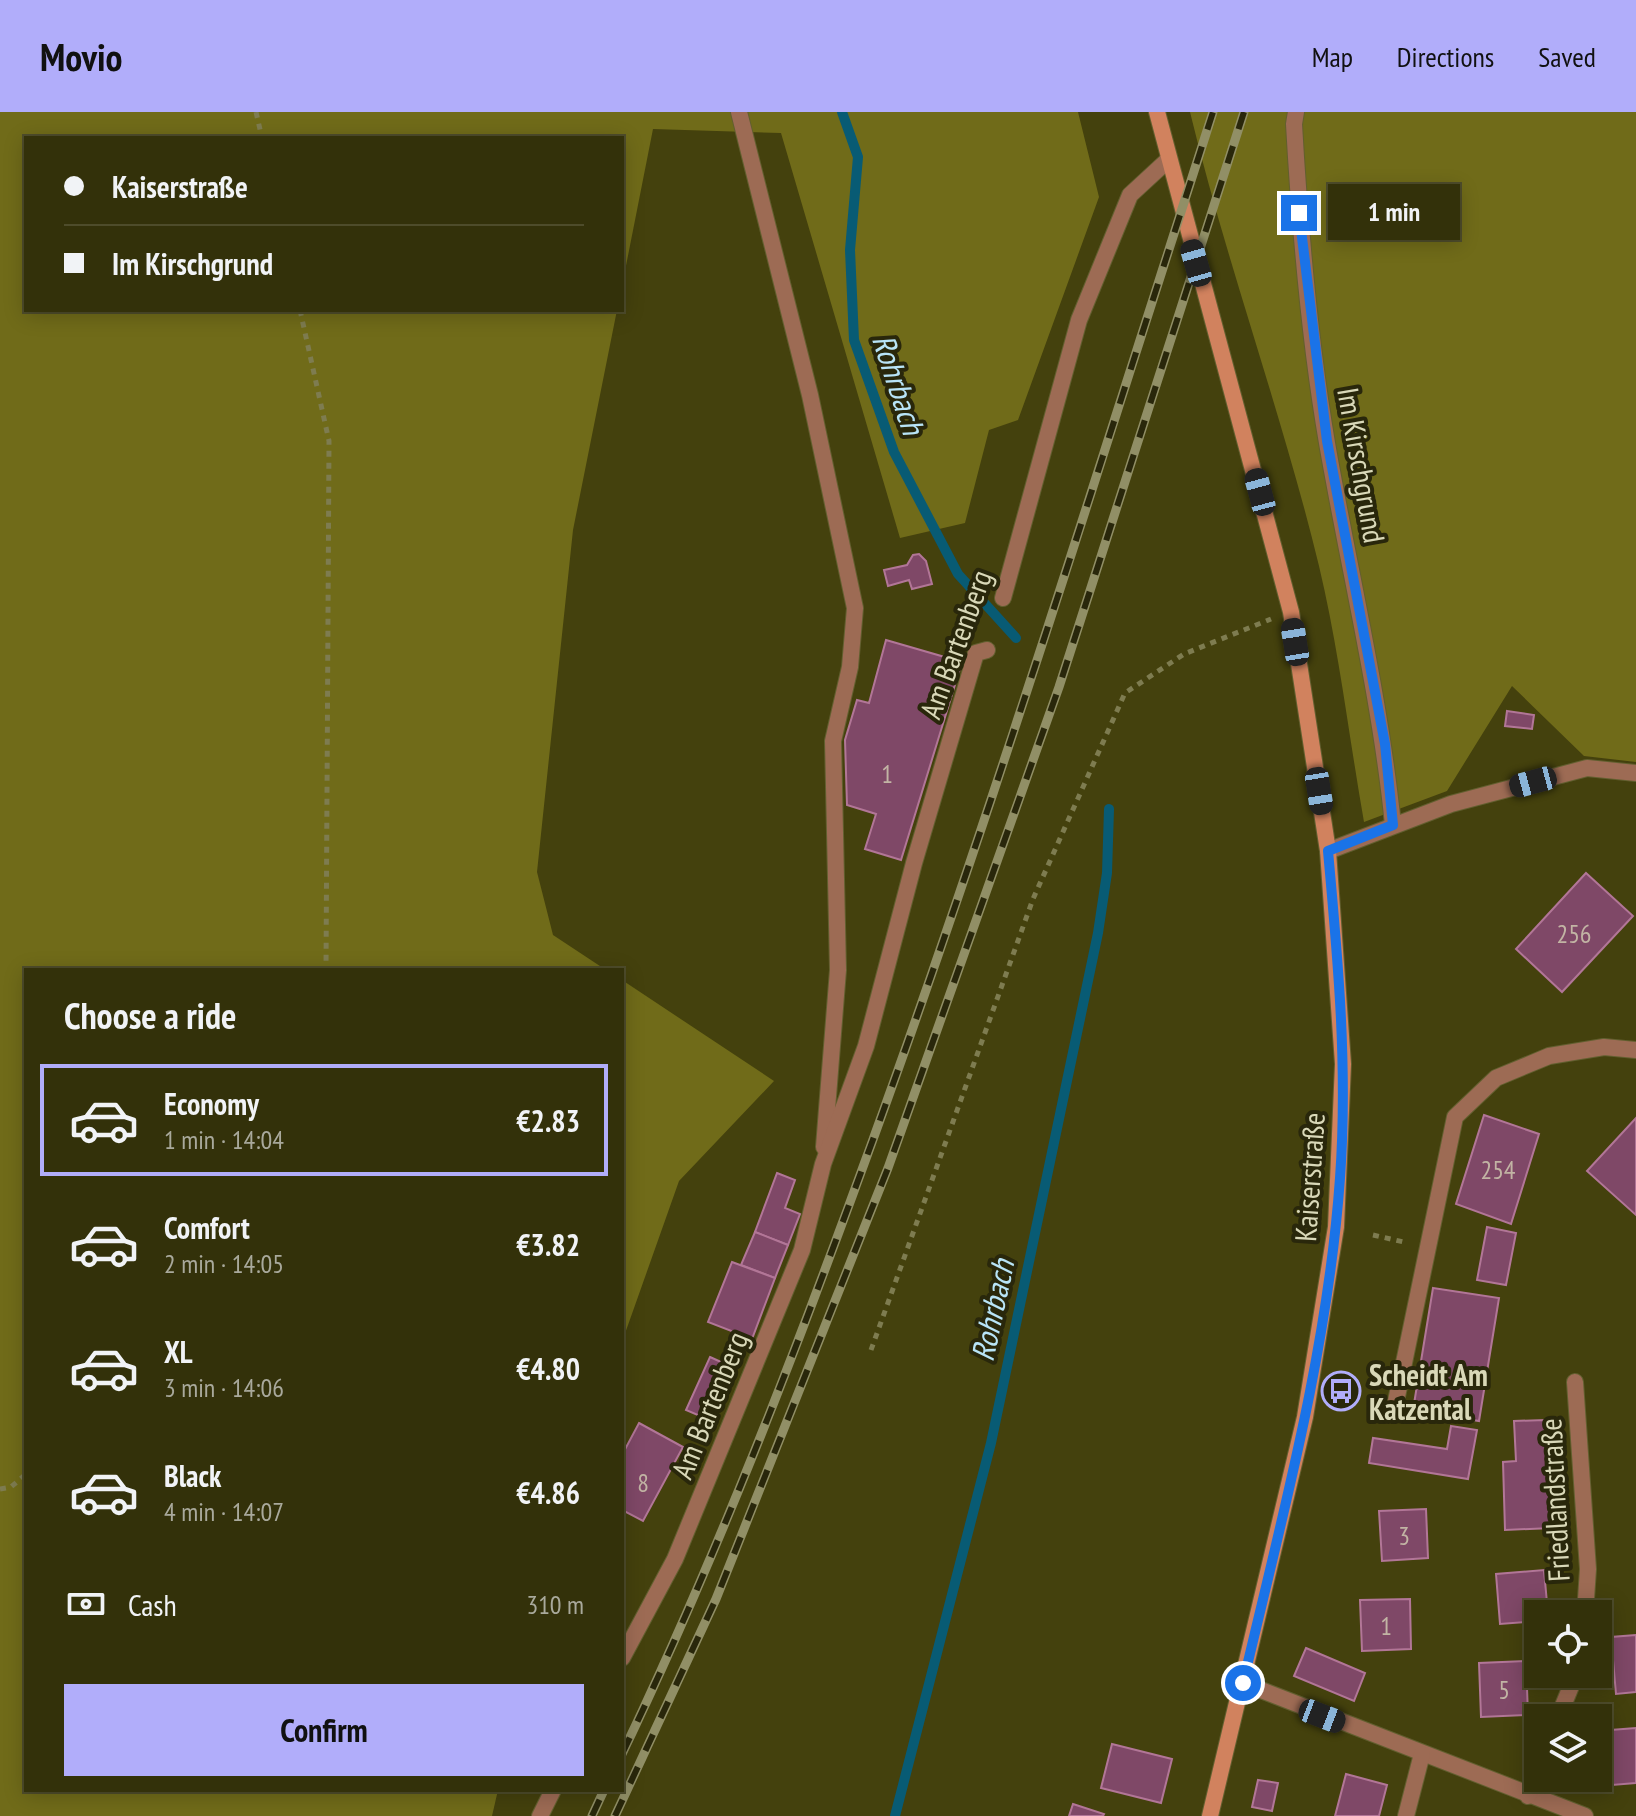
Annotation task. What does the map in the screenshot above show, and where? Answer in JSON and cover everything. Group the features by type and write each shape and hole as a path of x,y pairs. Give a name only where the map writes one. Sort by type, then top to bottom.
{"main road":[{"name":"Kaiserstraße","path":"1157,112 1291,612 1328,851 1343,1064 1336,1227 1305,1417 1210,1816"}],"street":[{"name":"Am Bartenberg","path":"739,112 810,395 855,608 850,667 833,741 838,970 823,1164"},
{"name":"Im Kirschgrund","path":"1296,112 1299,213 1327,441 1385,744 1393,825"},
{"name":"Am Bartenberg","path":"1003,598 1079,320 1130,195 1169,159"},
{"name":"Am Bartenberg","path":"624,1654 675,1559 802,1250 823,1164 866,1046 914,863 976,653 987,650"},
{"path":"1328,851 1451,804 1587,768 1636,773"},
{"path":"1395,1406 1455,1117 1496,1078 1549,1056 1604,1047 1636,1050"},
{"name":"Friedlandstraße","path":"1575,1382 1588,1569 1586,1600"},
{"path":"1243,1683 1585,1816"},
{"path":"1406,1816 1422,1754"},
{"path":"540,1816 552,1792"},
{"path":"1528,1796 1530,1792"}],"path":[{"path":"256,112 262,136"},
{"path":"300,312 329,441 326,968"},
{"path":"871,1350 1033,899 1125,693 1184,654 1291,612"},
{"path":"1373,1235 1408,1243"},
{"path":"0,1489 11,1487 24,1476"}],"shaded area":[{"path":"0,112 1078,112 1099,197 1018,420 989,430 965,523 900,538 781,133 653,129 624,276 624,136 24,136 24,312 617,312 573,530 537,872 553,935 603,968 24,968 24,1792 498,1792 492,1816 0,1816"},
{"path":"1190,112 1636,112 1636,762 1584,756 1512,686 1447,791 1364,822 1319,566"},
{"path":"624,981 774,1081 679,1181 624,1336"}],"building":[{"path":"919,554 926,561 932,584 912,589 909,580 888,586 884,570 907,565 913,555"},
{"path":"886,640 962,662 901,860 865,849 876,814 847,805 845,740 857,700 869,703"},
{"path":"1507,711 1534,715 1532,729 1505,726"},
{"path":"1586,873 1633,916 1562,992 1516,949"},
{"path":"1484,1115 1539,1134 1511,1224 1456,1204"},
{"path":"1636,1118 1636,1215 1587,1171"},
{"path":"777,1173 795,1180 785,1208 800,1214 788,1245 755,1232"},
{"path":"1487,1227 1516,1233 1506,1285 1477,1280"},
{"path":"755,1232 788,1245 775,1278 741,1265"},
{"path":"732,1262 775,1278 752,1339 708,1322"},
{"path":"1433,1288 1499,1298 1479,1421 1413,1410"},
{"path":"710,1357 730,1366 707,1419 686,1410"},
{"path":"1545,1420 1552,1528 1505,1530 1503,1462 1516,1461 1514,1421"},
{"path":"639,1423 683,1447 643,1521 624,1511 624,1451"},
{"path":"1451,1426 1477,1430 1468,1479 1369,1463 1373,1438 1447,1449"},
{"path":"1426,1509 1428,1558 1382,1561 1379,1511"},
{"path":"1544,1570 1547,1600 1524,1600 1524,1622 1500,1624 1496,1574"},
{"path":"1410,1599 1411,1649 1362,1651 1360,1600"},
{"path":"1636,1635 1636,1692 1616,1694 1612,1637"},
{"path":"1306,1648 1365,1673 1354,1701 1294,1676"},
{"path":"1524,1661 1528,1704 1524,1704 1524,1715 1481,1717 1479,1663"},
{"path":"1636,1728 1636,1783 1612,1785 1612,1730"},
{"path":"1112,1744 1172,1759 1161,1803 1101,1788"},
{"path":"1346,1774 1387,1785 1379,1816 1335,1816"},
{"path":"1258,1780 1278,1783 1272,1811 1252,1807"},
{"path":"1073,1804 1104,1814 1069,1816"}],"waterway":[{"name":"Rohrbach","path":"842,112 858,157 850,250 854,340 894,452 958,574 1016,638"},
{"name":"Rohrbach","path":"895,1816 991,1443 1098,933 1107,873 1109,809"}],"railway":[{"path":"624,1750 754,1452 871,1145 1004,759 1213,112"},
{"path":"615,1816 716,1599 888,1168 1059,687 1244,112"},
{"path":"592,1816 603,1792"}],"place":[{"name":"Scheidt Am Katzental","path":"1341,1391"}],"route":[{"path":"1243,1683 1305,1417 1336,1227 1341,1176 1343,1064 1338,949 1328,851 1393,825 1385,744 1327,441 1299,213"}]}
